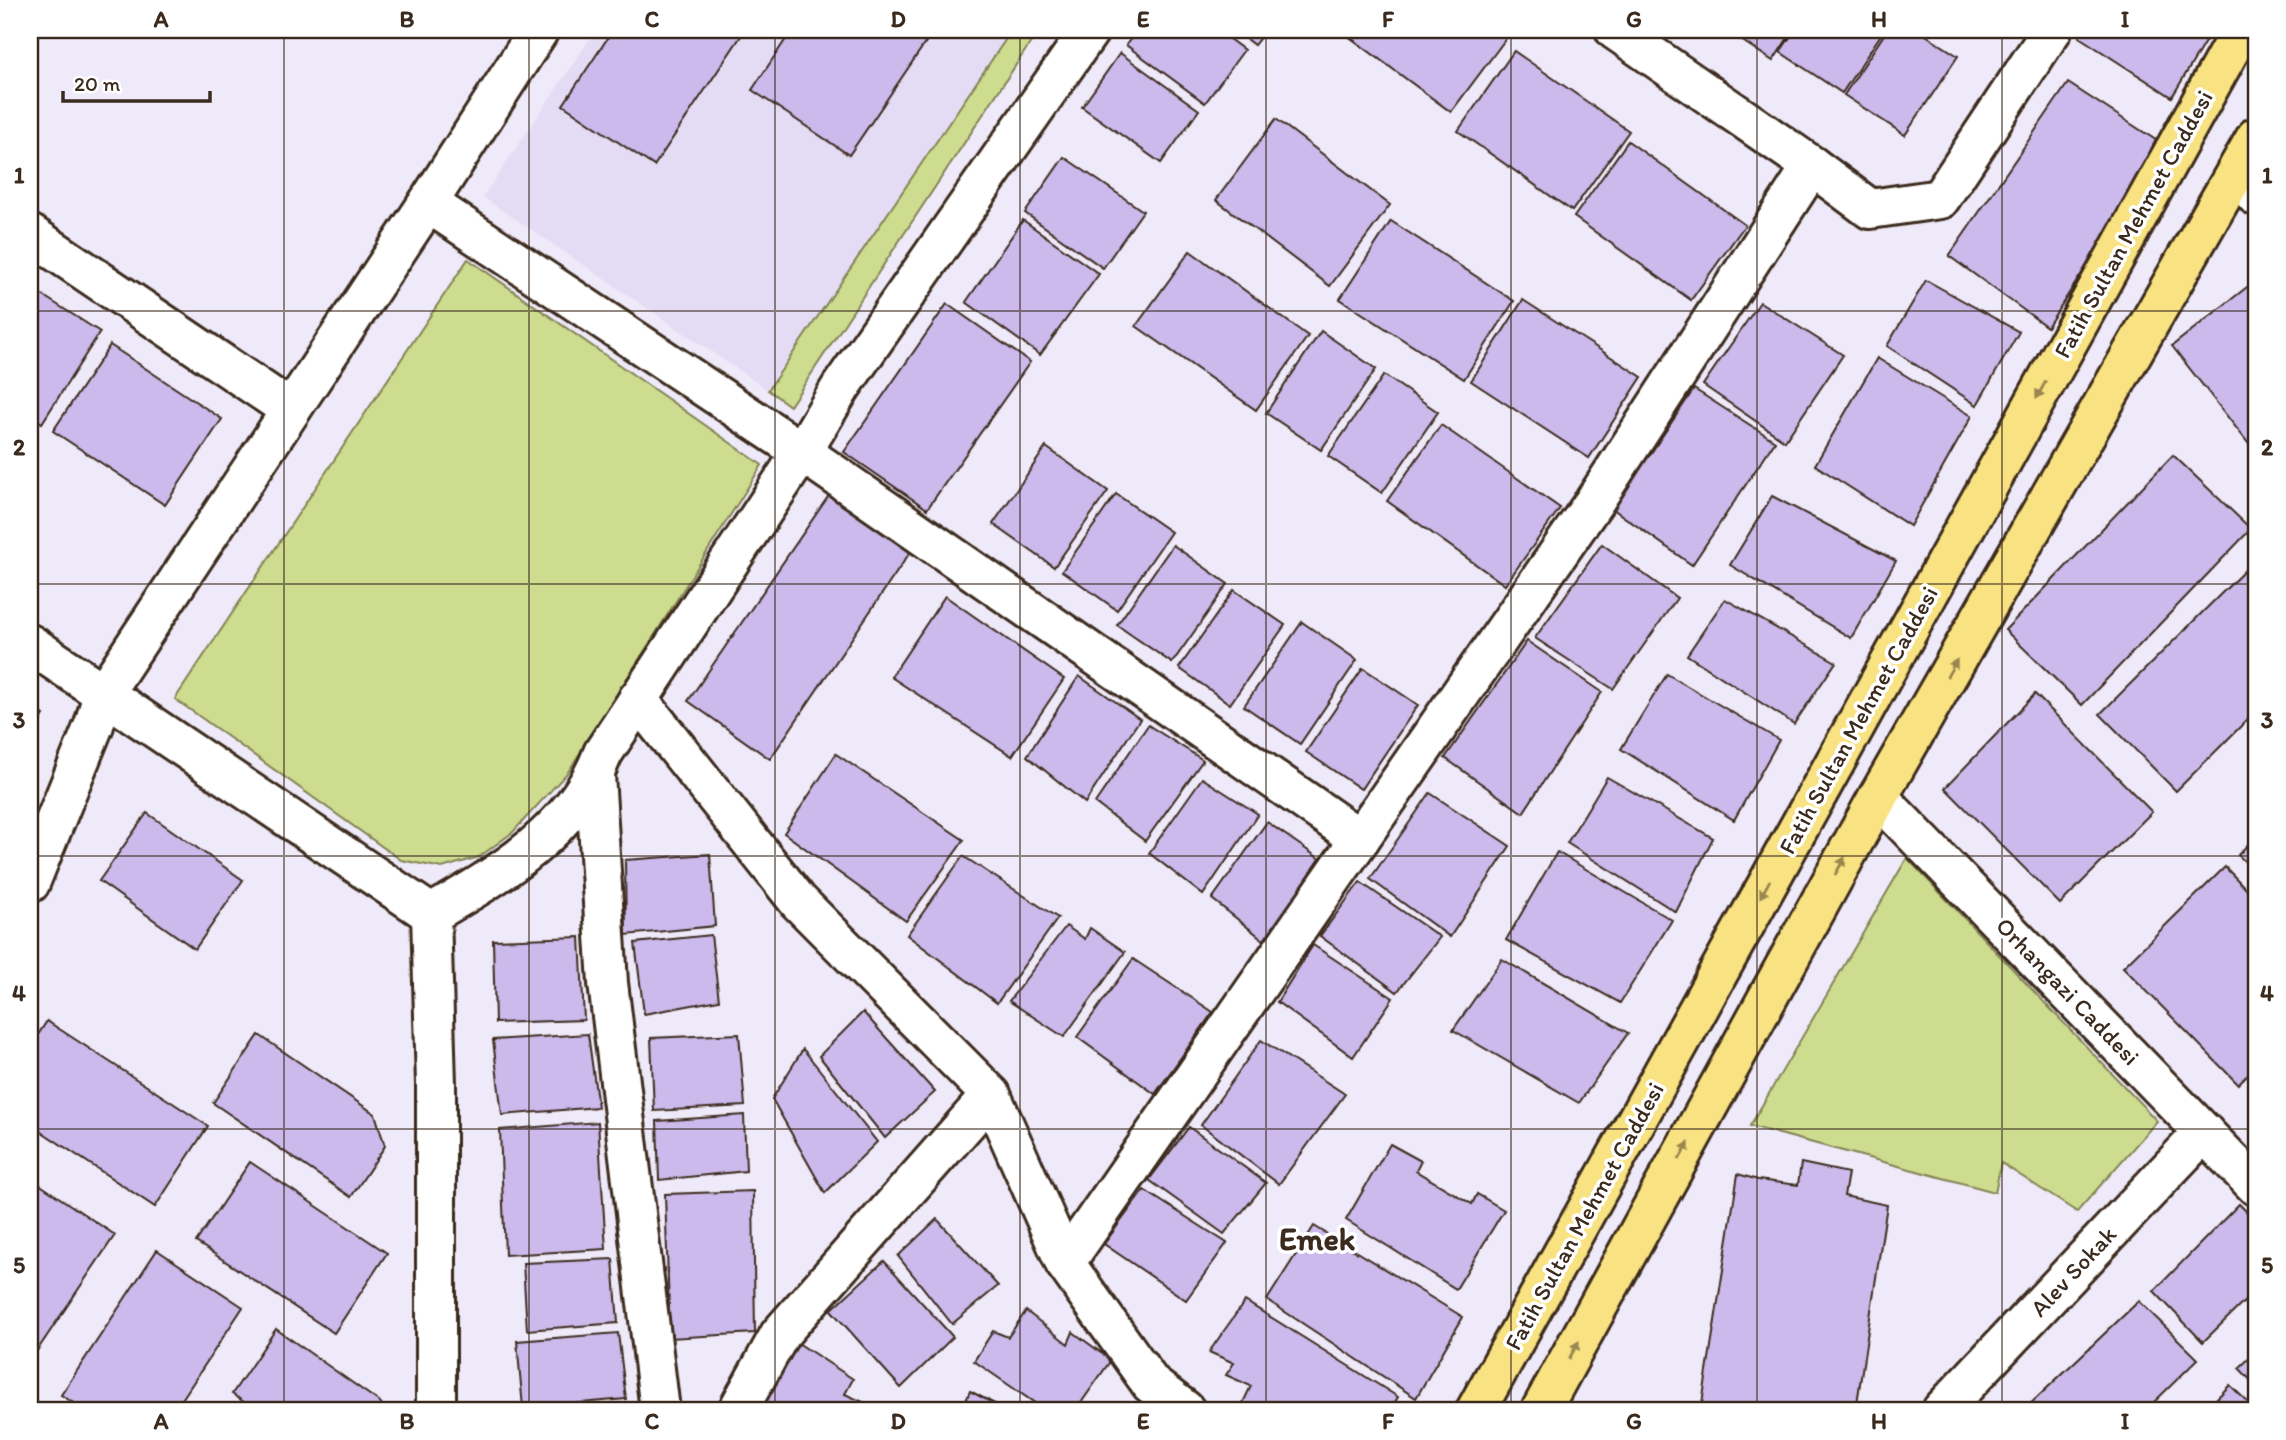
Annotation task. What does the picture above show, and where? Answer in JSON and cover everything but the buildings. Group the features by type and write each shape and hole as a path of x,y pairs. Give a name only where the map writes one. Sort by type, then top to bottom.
{"main road":[{"name":"Fatih Sultan Mehmet Caddesi","path":"1476,1410 2241,30"},
{"path":"1541,1410 1878,797 2246,183 2256,137"}],"street":[{"path":"30,883 94,726 103,694 429,203 539,30"},
{"path":"431,914 501,873 557,827 595,775 603,753 802,452 841,387 1090,30"},
{"path":"1615,30 1870,209 1940,199 2052,30"},
{"path":"1065,1263 1594,502 1812,166"},
{"path":"429,203 802,452 1360,839"},
{"path":"30,234 290,410"},
{"path":"30,644 431,914"},
{"path":"638,699 798,901 991,1095 1065,1263 1143,1397 1185,1410"},
{"path":"595,775 608,983 660,1410"},
{"name":"Orhangazi Caddesi","path":"1878,797 2256,1186"},
{"path":"431,914 436,1084 436,1410"},
{"path":"738,1410 780,1334 991,1095"},
{"name":"Alev Sokak","path":"1942,1410 2204,1132"}],"shaded area":[{"path":"596,30 1012,30 768,390 483,197"}],"green space":[{"path":"1012,30 1039,30 790,406 768,390"},
{"path":"468,259 762,465 568,772 513,832 479,857 442,868 401,860 175,699"},
{"path":"1907,858 2157,1121 2077,1212 2001,1163 1995,1192 1750,1126"}],"district":[{"name":"Emek","path":"1317,1239"}]}
